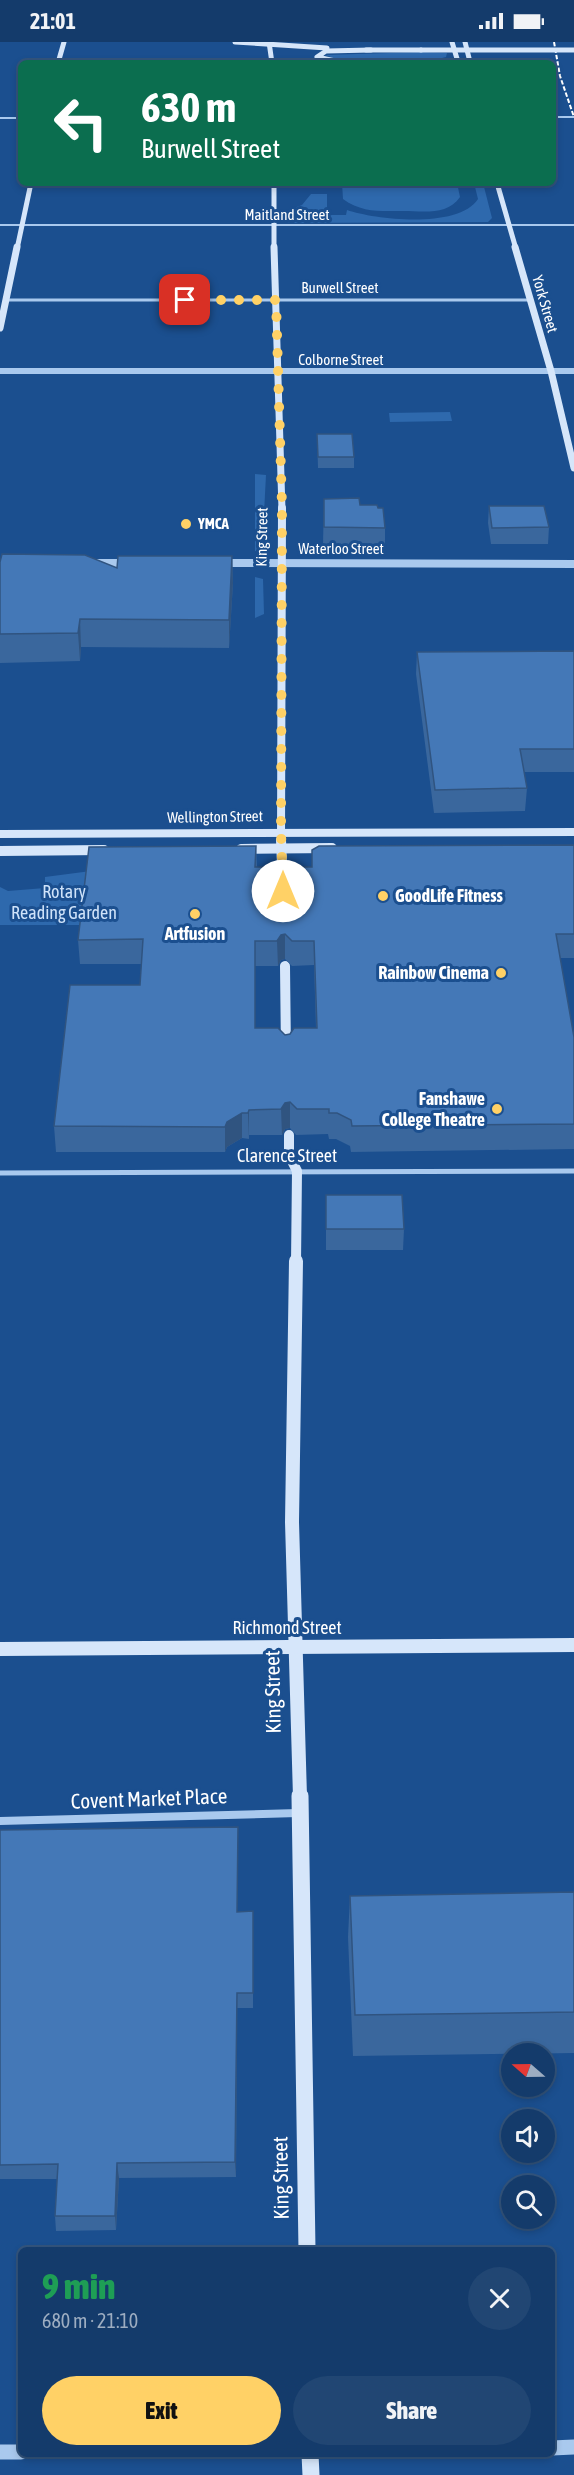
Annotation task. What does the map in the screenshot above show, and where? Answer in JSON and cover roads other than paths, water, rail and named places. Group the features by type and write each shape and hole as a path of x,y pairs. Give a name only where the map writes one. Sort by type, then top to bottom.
{"main road":[{"path":"59,60 64,42"},
{"path":"235,42 269,43 303,52"},
{"path":"296,42 422,49"},
{"path":"452,42 457,60"},
{"path":"465,42 470,60"},
{"path":"269,43 272,60"},
{"path":"282,46 371,50"},
{"path":"331,60 317,57 326,51 574,49"},
{"path":"433,60 456,55"},
{"path":"311,59 315,60"},
{"path":"0,328 30,186"},
{"name":"King Street","path":"274,186 282,506 280,563 283,891"},
{"name":"York Street","path":"498,186 551,371 574,468"},
{"name":"Wellington Street","path":"0,834 281,831 574,832"},
{"name":"Wellington Street","path":"235,849 341,848"},
{"path":"0,851 115,850"},
{"path":"285,966 286,1053"},
{"name":"King Street","path":"289,1135 289,1155 297,1171 292,1512 307,2247"},
{"name":"Richmond Street","path":"0,1649 574,1645"},
{"path":"311,2457 311,2475"}],"street":[{"path":"556,117 574,117"},
{"path":"0,118 18,118"},
{"name":"Maitland Street","path":"0,225 574,225"},
{"name":"Burwell Street","path":"6,300 530,300"},
{"name":"Colborne Street","path":"0,371 574,371"},
{"path":"82,563 136,563"},
{"name":"Waterloo Street","path":"210,563 574,564"},
{"name":"Clarence Street","path":"0,1173 574,1172"},
{"name":"Covent Market Place","path":"0,1821 298,1813"},
{"path":"555,2448 574,2447"},
{"path":"0,2452 18,2452"}],"railway":[{"path":"554,42 560,76 574,117"}],"place":[{"name":"YMCA","path":"186,524"},
{"name":"GoodLife Fitness","path":"383,896"},
{"name":"Artfusion","path":"195,914"},
{"name":"Rainbow Cinema","path":"501,973"},
{"name":"Fanshawe College Theatre","path":"497,1109"}],"park label":[{"name":"Rotary Reading Garden","path":"64,902"}]}
